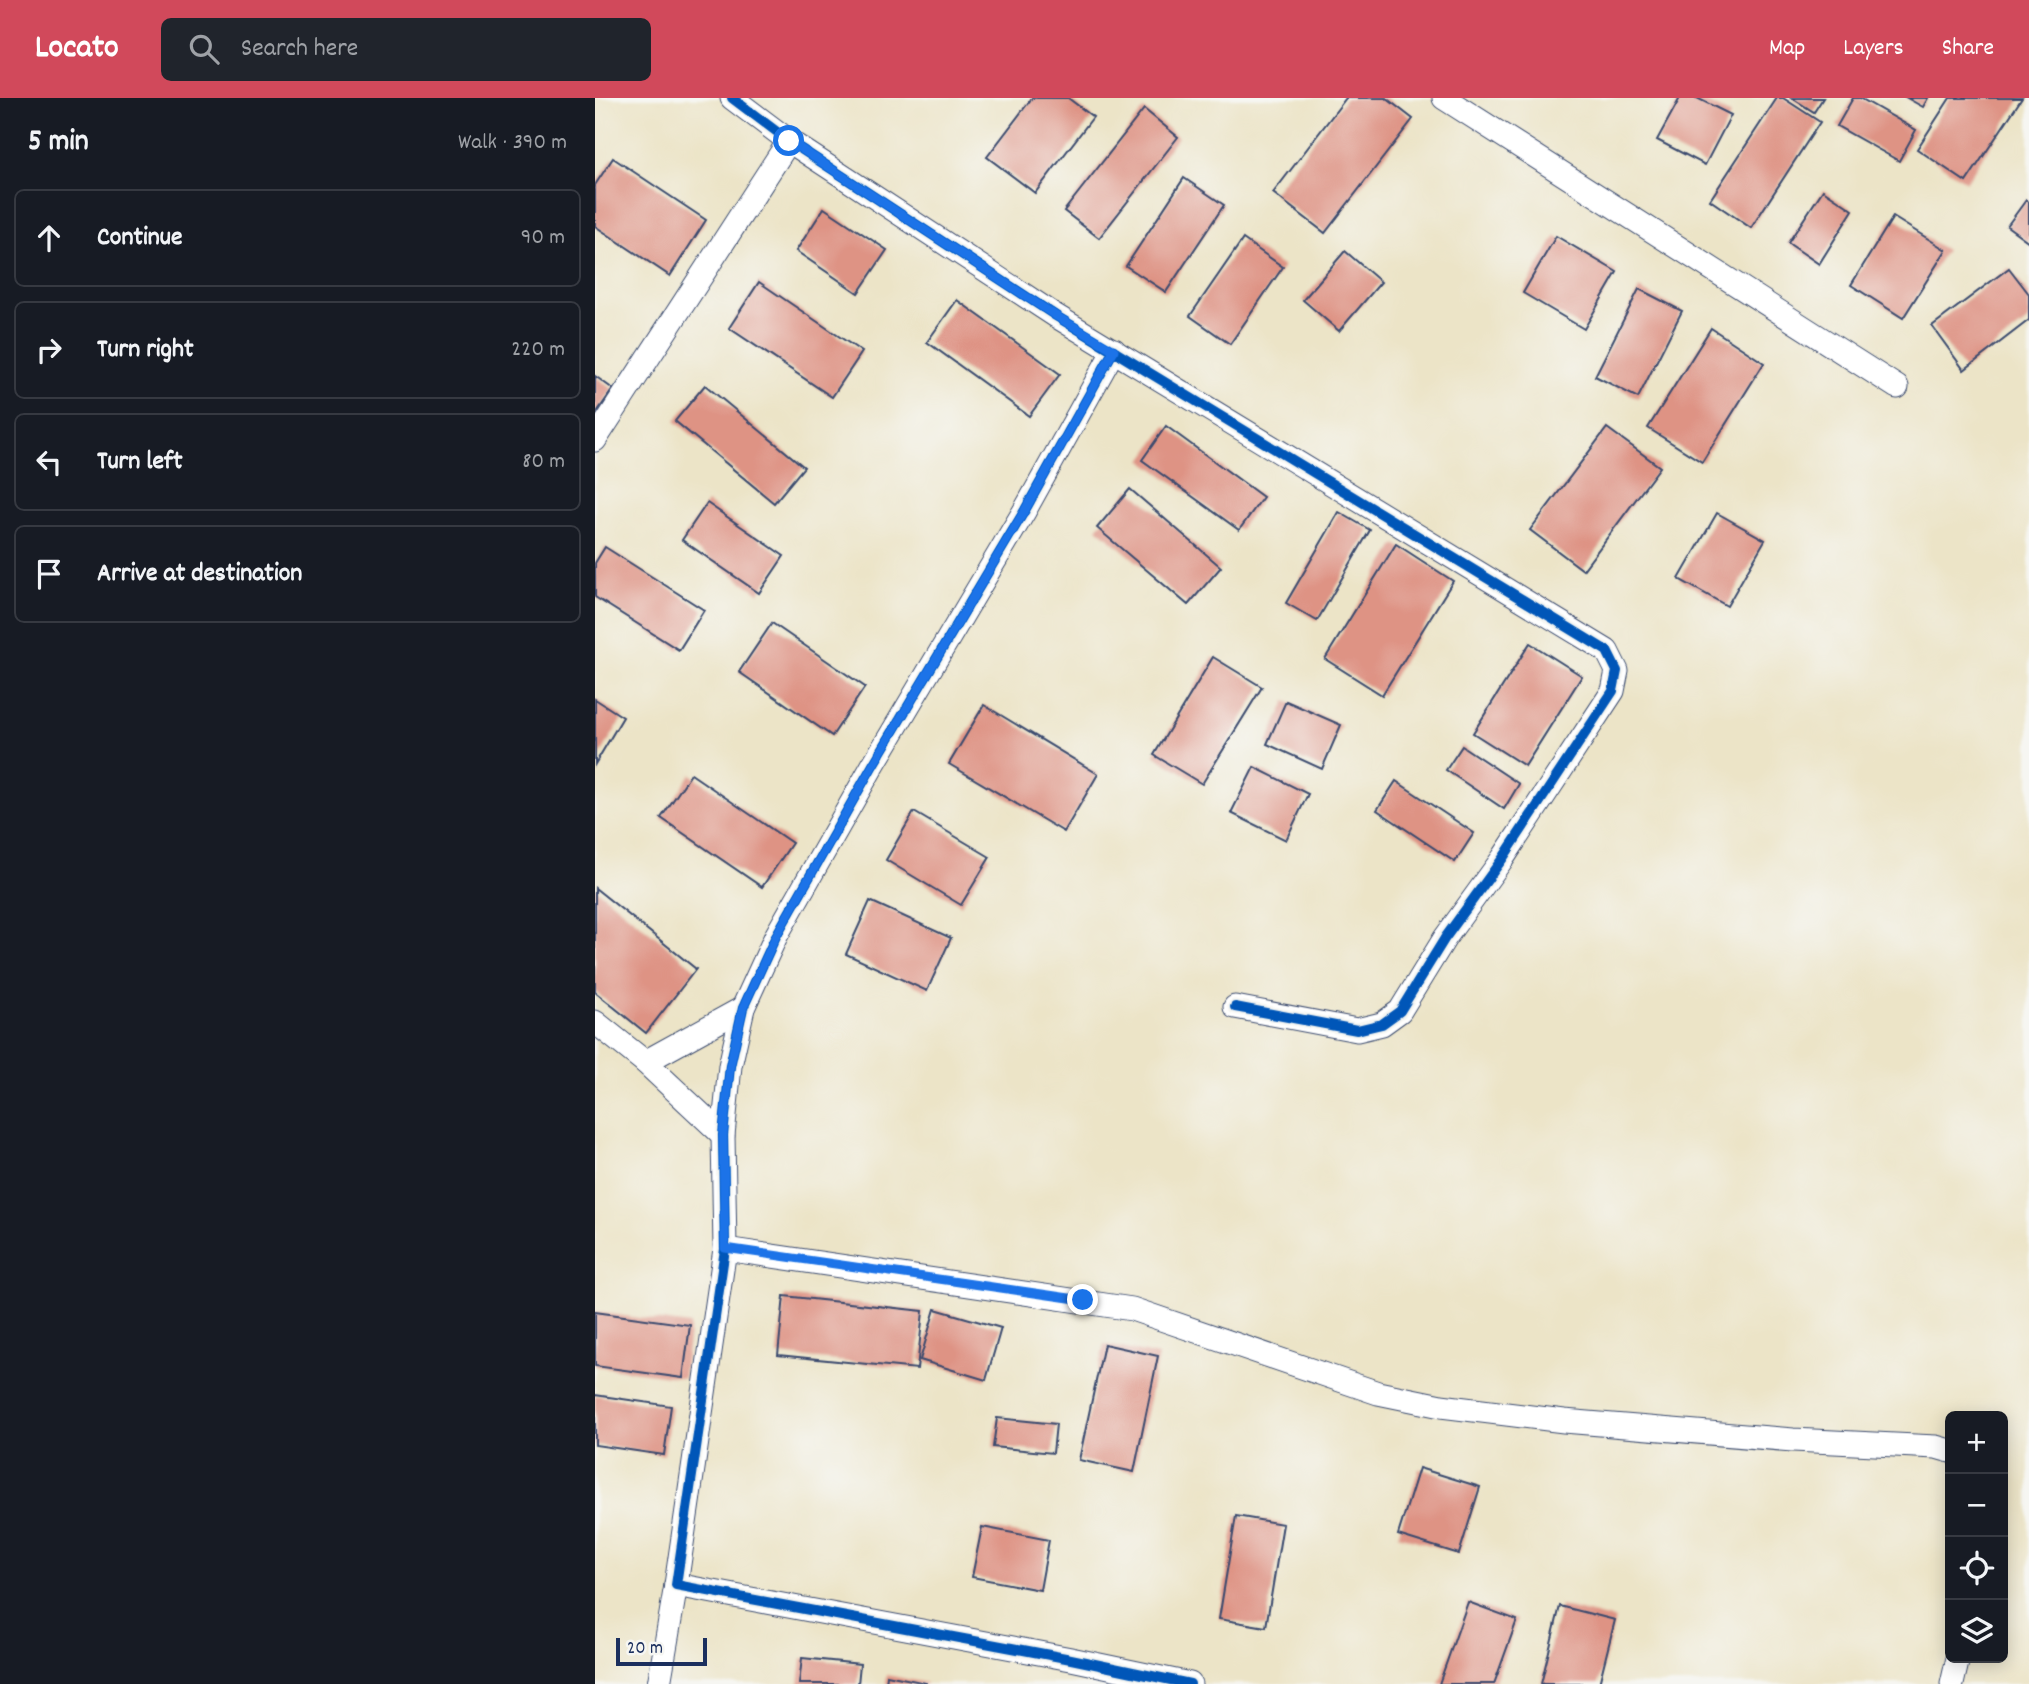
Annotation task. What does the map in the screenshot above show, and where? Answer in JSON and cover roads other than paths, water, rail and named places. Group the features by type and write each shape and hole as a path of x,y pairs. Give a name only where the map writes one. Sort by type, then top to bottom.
{"street":[{"path":"732,98 789,141 1056,316 1607,651 1618,671 1613,691 1399,1011 1382,1024 1357,1030 1235,1007"},
{"path":"1456,101 1897,387"},
{"path":"595,440 789,141"},
{"path":"659,1684 725,1248 723,1135 730,1066 743,1008 776,936 866,776 1025,510 1114,350"},
{"path":"645,1062 743,1008"},
{"path":"595,1022 645,1062 723,1135"},
{"path":"725,1248 1132,1309 1378,1393 1441,1406 1564,1421 1945,1450"},
{"path":"676,1585 1191,1684"},
{"path":"1952,1684 1957,1663"}]}
